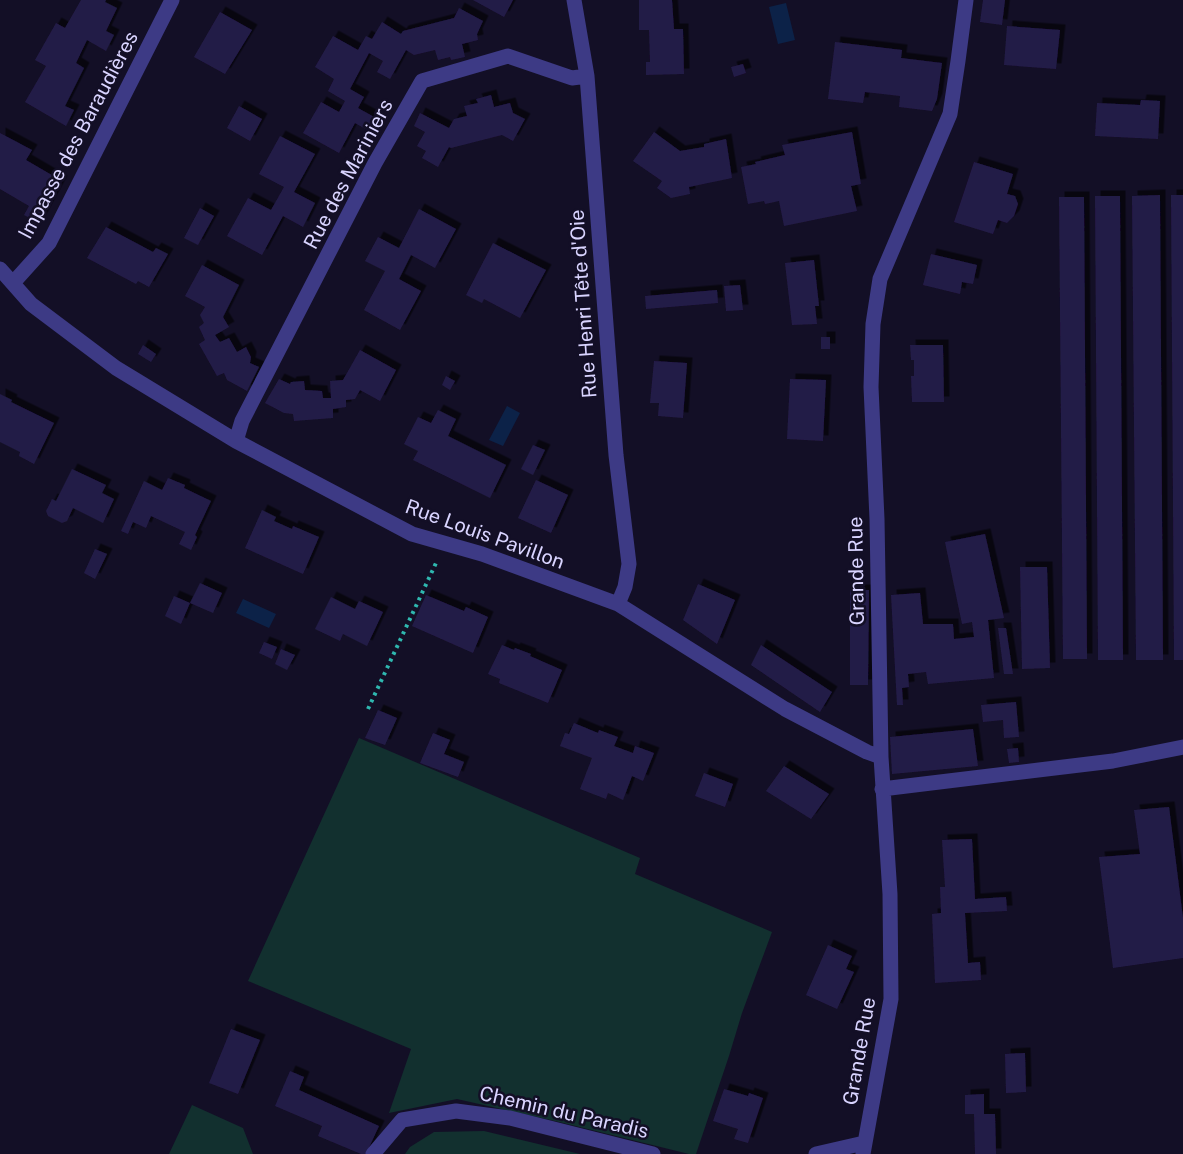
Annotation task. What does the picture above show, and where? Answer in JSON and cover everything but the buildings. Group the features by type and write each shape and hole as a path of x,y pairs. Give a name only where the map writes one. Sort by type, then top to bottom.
{"street":[{"name":"Impasse des Baraudières","path":"13,283 49,243 172,0"},
{"name":"Rue Henri Tête d'Oie","path":"574,0 587,76 616,455 629,564 625,587 618,604"},
{"name":"Grande Rue","path":"864,1148 891,999 890,894 882,789 877,519 871,387 873,324 880,279 950,114 966,0"},
{"name":"Rue des Mariniers","path":"236,441 242,421 370,173 422,81 508,56 572,78 587,76"},
{"name":"Rue Louis Pavillon","path":"0,268 31,304 116,368 236,441 412,534 482,554 618,604 785,710 881,757"},
{"path":"882,789 1113,761 1183,747"},
{"name":"Chemin du Paradis","path":"373,1154 402,1120 456,1111 510,1118 654,1154"},
{"path":"816,1154 864,1148"}],"path":[{"path":"368,709 446,543"}],"green space":[{"path":"359,738 640,858 635,874 772,932 742,1013 696,1154 457,1099 389,1113 411,1049 248,981"},
{"path":"192,1105 243,1128 253,1154 169,1154"},
{"path":"484,1131 580,1154 405,1154 410,1147 434,1132"}],"water":[{"path":"786,3 795,40 778,44 769,7"},
{"path":"507,406 520,413 503,446 489,440"},
{"path":"243,599 276,614 269,628 236,613"}]}
